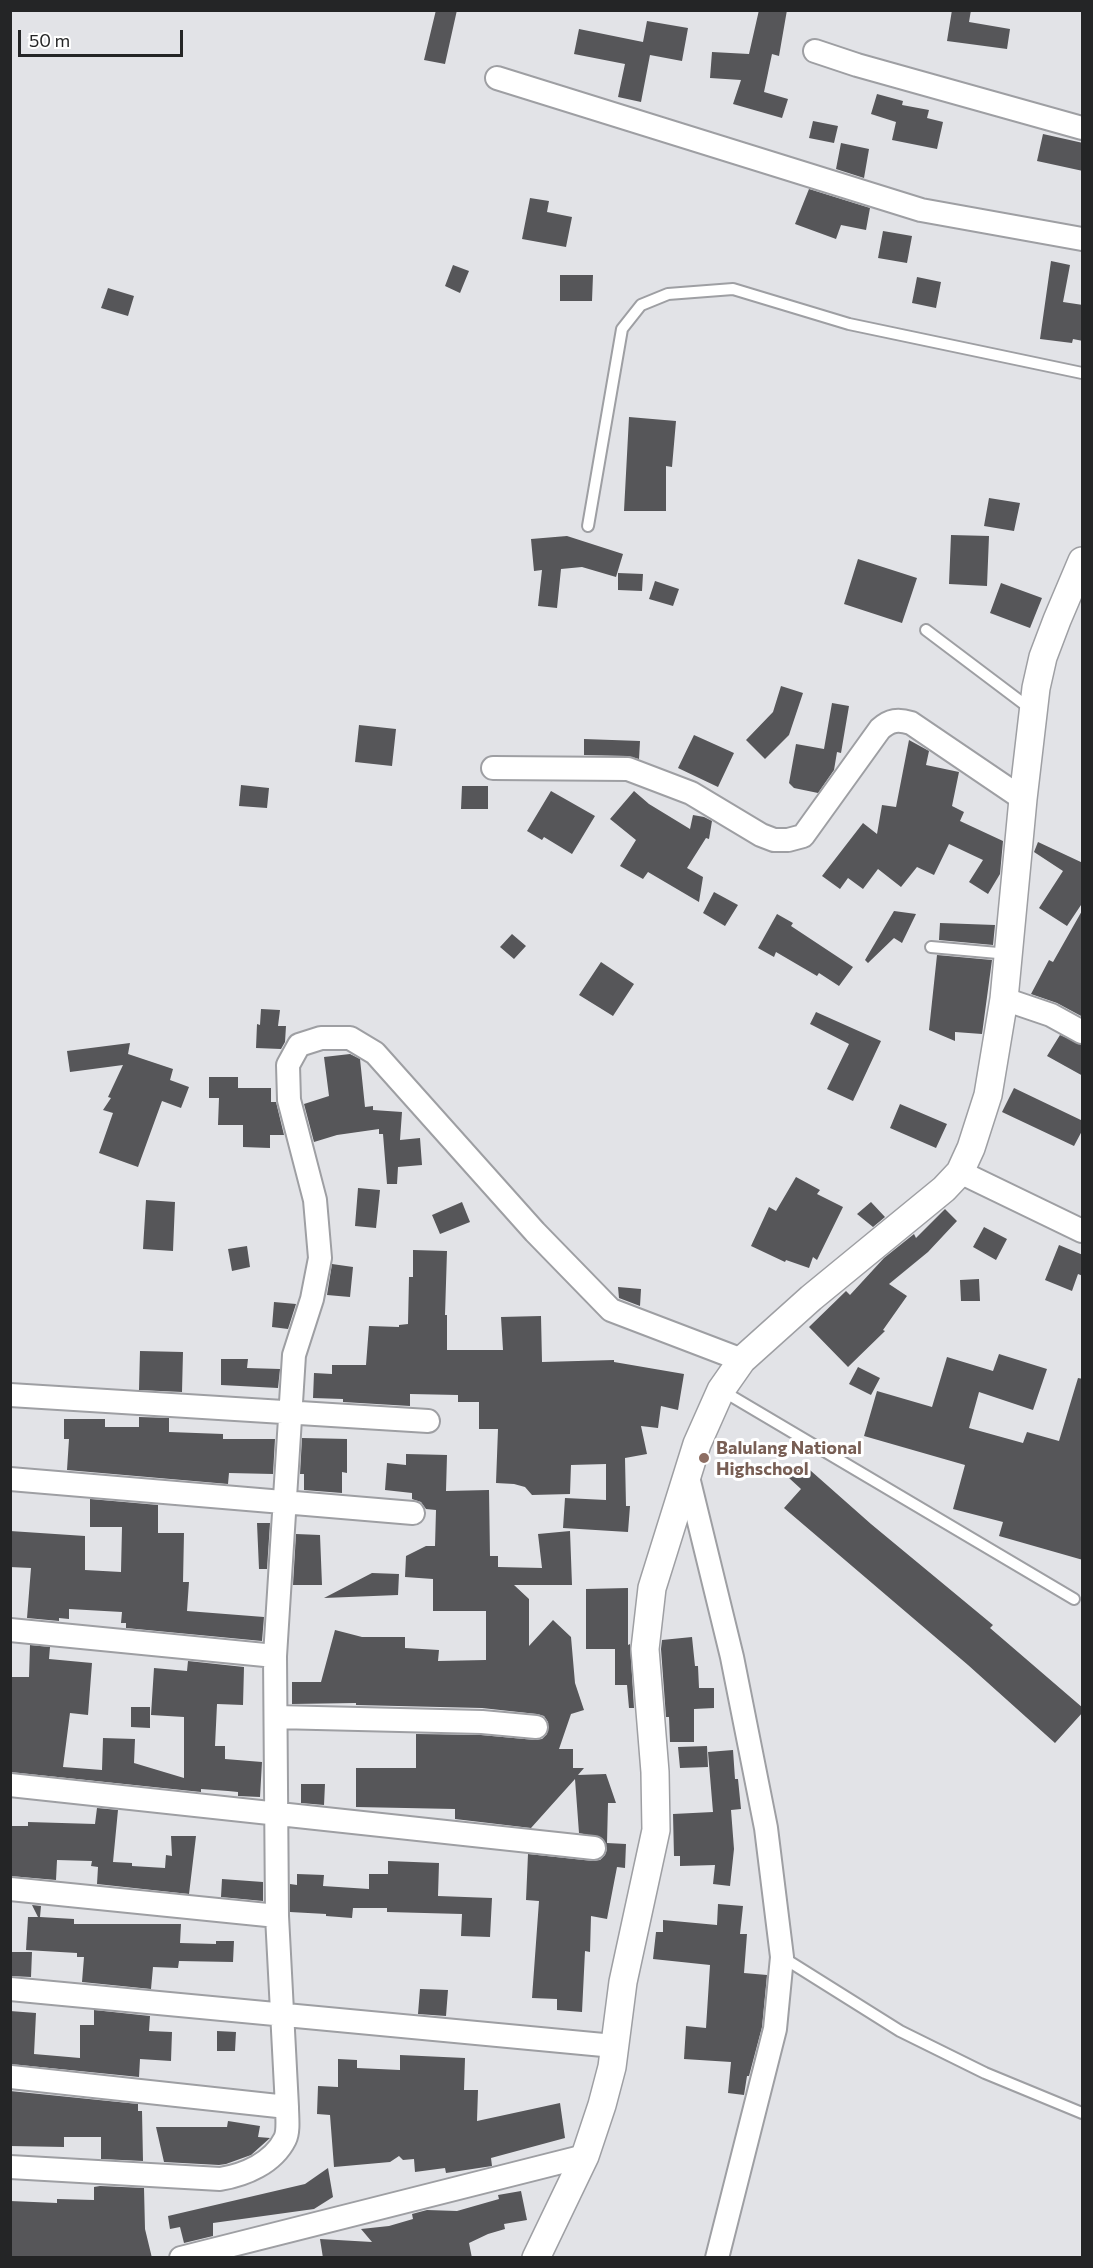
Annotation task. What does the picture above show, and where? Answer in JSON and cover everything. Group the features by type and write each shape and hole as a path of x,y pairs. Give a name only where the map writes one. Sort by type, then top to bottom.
{"street":[{"path":"815,51 857,66 1083,128"},
{"path":"497,78 921,210 1083,239"},
{"path":"536,2258 585,2156 602,2105 614,2046 623,1982 656,1830 655,1772 645,1649 652,1588 697,1444 721,1390 742,1360 811,1298 917,1213 960,1172 971,1148 988,1095 1004,999 1033,710 1044,657 1057,620 1082,564"},
{"path":"493,768 628,769 691,793 761,835 774,840 788,840 803,836 880,729 889,721 901,720 911,723 1023,799"},
{"path":"1004,999 1051,1015 1083,1032"},
{"path":"10,2167 220,2179 267,2162 286,2138 287,2107 277,1916 275,1656 294,1355 312,1299 320,1258 315,1200 289,1100 288,1065 299,1045 321,1038 350,1038 375,1053 535,1232 611,1310 742,1360"},
{"path":"960,1172 1083,1232"},
{"path":"10,1395 428,1421"},
{"path":"688,1477 732,1657 766,1828 782,1957 775,2030 717,2258"},
{"path":"10,1479 413,1514"},
{"path":"10,1630 275,1656"},
{"path":"276,1716 482,1722 536,1727"},
{"path":"10,1785 594,1848"},
{"path":"10,1889 277,1916"},
{"path":"10,1989 614,2046"},
{"path":"11,2077 287,2107"},
{"path":"181,2258 585,2156"}],"lane":[{"path":"588,526 622,329 641,305 668,294 733,289 849,324 1083,373"},
{"path":"926,630 1033,710"},
{"path":"931,947 1009,954"},
{"path":"721,1390 1074,1599"},
{"path":"782,1957 900,2031 985,2073 1083,2113"}],"building":[{"path":"436,10 457,10 445,64 424,60"},
{"path":"759,10 787,10 779,56 772,54 764,92 788,99 782,118 733,104 741,80 710,78 712,52 749,54"},
{"path":"952,10 971,10 969,22 1010,29 1007,49 947,41"},
{"path":"647,21 688,28 682,61 650,55 641,102 618,97 625,64 574,54 579,29 643,42"},
{"path":"877,94 903,101 902,105 929,110 927,118 943,122 937,149 892,140 896,122 871,114"},
{"path":"813,121 838,126 834,143 809,138"},
{"path":"1043,134 1083,143 1083,171 1037,161"},
{"path":"841,143 869,149 864,178 836,169"},
{"path":"809,189 870,208 866,230 841,225 836,239 795,224"},
{"path":"530,198 549,201 547,212 572,217 566,247 522,239"},
{"path":"883,231 912,236 907,263 878,258"},
{"path":"1051,261 1070,265 1063,302 1083,305 1083,341 1073,339 1072,343 1040,339"},
{"path":"453,265 469,271 460,293 445,286"},
{"path":"560,275 593,275 592,301 560,301"},
{"path":"917,277 941,282 936,308 912,303"},
{"path":"108,288 134,296 128,316 101,308"},
{"path":"629,417 676,421 672,467 666,466 666,511 624,511"},
{"path":"989,498 1020,503 1014,531 984,526"},
{"path":"951,535 989,536 987,586 949,584"},
{"path":"567,536 623,554 616,577 582,567 561,569 557,608 538,606 542,570 534,571 531,539"},
{"path":"858,559 917,578 902,623 844,604"},
{"path":"618,573 643,574 642,591 618,590"},
{"path":"655,581 679,589 673,606 649,599"},
{"path":"1001,583 1042,598 1030,628 990,613"},
{"path":"781,686 803,693 789,735 765,759 746,740 773,712"},
{"path":"832,703 849,706 841,753 837,752 834,770 818,793 794,788 789,783 796,744 824,749"},
{"path":"359,725 396,729 392,766 355,762"},
{"path":"694,735 734,753 718,787 678,768"},
{"path":"584,739 640,741 639,759 628,756 584,755"},
{"path":"909,740 929,751 926,765 959,772 952,806 964,812 960,821 1003,841 1000,874 988,894 969,882 983,860 949,844 934,875 917,867 901,887 878,869 863,889 848,878 840,889 822,876 863,823 877,834 882,805 896,807"},
{"path":"241,785 269,788 267,808 239,806"},
{"path":"462,786 488,786 488,809 461,809"},
{"path":"551,791 595,816 572,854 544,837 542,840 527,831"},
{"path":"634,791 649,804 690,829 693,815 712,821 709,839 706,838 687,868 703,877 699,902 648,872 643,879 620,866 636,840 610,819"},
{"path":"1038,842 1083,863 1083,902 1067,926 1039,908 1063,871 1034,852"},
{"path":"714,892 738,905 725,926 703,913"},
{"path":"1083,909 1083,1017 1057,1003 1031,994 1049,960 1053,962"},
{"path":"894,911 916,914 902,943 894,938 868,963 865,960"},
{"path":"777,914 793,923 791,926 853,967 839,986 819,973 817,976 776,952 774,957 758,948"},
{"path":"940,923 995,925 993,945 939,940"},
{"path":"512,934 526,946 514,959 500,947"},
{"path":"937,955 992,960 982,1034 955,1032 955,1041 929,1030"},
{"path":"601,962 634,984 613,1016 579,995"},
{"path":"261,1009 280,1010 278,1026 286,1026 285,1042 281,1049 256,1048 257,1024 260,1025"},
{"path":"816,1012 881,1041 853,1101 827,1089 849,1044 810,1024"},
{"path":"1060,1035 1083,1045 1083,1076 1047,1056"},
{"path":"130,1043 128,1054 173,1069 170,1080 189,1087 181,1108 162,1101 138,1167 99,1153 113,1113 103,1110 111,1098 108,1097 123,1065 70,1072 67,1051"},
{"path":"350,1054 360,1059 365,1107 373,1106 373,1110 402,1112 400,1140 420,1138 422,1165 398,1167 397,1184 387,1184 383,1134 379,1134 379,1129 337,1135 314,1142 304,1104 329,1096 324,1057"},
{"path":"209,1077 238,1077 238,1088 271,1088 271,1102 276,1102 284,1135 270,1135 270,1148 243,1147 243,1125 218,1125 219,1098 209,1098"},
{"path":"1014,1088 1083,1121 1083,1129 1074,1146 1002,1112"},
{"path":"900,1104 947,1124 936,1148 890,1128"},
{"path":"796,1177 820,1190 817,1194 843,1207 817,1260 813,1257 809,1268 786,1260 785,1262 751,1246 769,1207 776,1211"},
{"path":"358,1188 380,1190 376,1228 355,1226"},
{"path":"146,1200 175,1202 173,1251 143,1249"},
{"path":"462,1202 470,1222 440,1234 432,1215"},
{"path":"871,1202 885,1217 873,1227 857,1214"},
{"path":"945,1209 957,1221 928,1252 889,1284 907,1296 883,1330 885,1331 848,1367 809,1327 846,1291 850,1295 884,1258 914,1234 916,1238"},
{"path":"984,1227 1007,1239 996,1260 973,1247"},
{"path":"1059,1245 1083,1255 1083,1276 1078,1274 1072,1291 1045,1280"},
{"path":"247,1246 250,1267 232,1271 228,1249"},
{"path":"413,1250 447,1251 445,1315 447,1315 447,1350 503,1350 501,1317 541,1316 542,1362 614,1360 614,1362 684,1374 678,1410 661,1406 658,1428 641,1426 647,1454 625,1458 626,1506 630,1506 628,1532 563,1528 565,1498 606,1500 606,1464 571,1465 570,1494 532,1495 525,1487 496,1483 498,1429 479,1429 479,1402 458,1402 458,1395 410,1394 410,1406 313,1398 314,1373 332,1374 332,1365 366,1365 369,1326 399,1327 399,1325 408,1324 409,1277 413,1277"},
{"path":"332,1264 353,1267 350,1297 327,1295"},
{"path":"979,1279 980,1301 961,1301 960,1280"},
{"path":"618,1287 641,1289 640,1306 619,1298"},
{"path":"274,1302 296,1304 288,1329 272,1327"},
{"path":"140,1351 183,1352 182,1392 139,1390"},
{"path":"999,1354 1047,1369 1033,1410 979,1392 969,1428 1023,1443 1027,1432 1059,1441 1078,1378 1083,1379 1083,1560 999,1536 1003,1522 953,1509 965,1465 864,1436 877,1391 932,1407 947,1357 993,1371"},
{"path":"221,1359 248,1359 247,1368 280,1369 278,1388 221,1385"},
{"path":"858,1367 880,1378 871,1395 849,1384"},
{"path":"139,1417 169,1418 169,1432 223,1434 223,1439 275,1439 273,1474 229,1473 228,1484 67,1470 69,1439 64,1439 64,1419 105,1419 105,1427 139,1427"},
{"path":"302,1438 347,1439 347,1473 342,1472 342,1493 304,1490 304,1474 300,1474"},
{"path":"406,1454 447,1455 446,1491 489,1490 490,1556 498,1556 498,1567 542,1568 538,1534 570,1531 572,1585 514,1585 529,1599 529,1646 553,1620 571,1637 575,1683 584,1710 571,1714 559,1749 573,1749 573,1768 584,1768 578,1775 606,1774 616,1803 608,1803 607,1843 626,1844 625,1868 617,1867 607,1919 591,1916 590,1952 585,1951 582,2012 557,2010 557,1999 532,1998 539,1901 526,1900 528,1854 593,1861 600,1860 605,1855 607,1849 602,1838 579,1833 575,1779 531,1828 455,1819 455,1809 356,1807 356,1768 416,1768 416,1734 481,1735 535,1740 542,1739 547,1734 548,1722 544,1716 482,1708 356,1705 356,1703 292,1704 292,1682 321,1682 335,1630 362,1637 405,1637 405,1648 439,1650 438,1661 486,1660 486,1611 433,1611 433,1579 405,1577 406,1556 426,1546 435,1546 436,1510 426,1509 421,1502 412,1499 412,1493 385,1490 387,1463 406,1465"},
{"path":"802,1463 871,1524 993,1625 990,1628 1083,1708 1083,1712 1055,1743 968,1665 784,1508 801,1489 789,1478"},
{"path":"90,1499 158,1505 158,1533 184,1533 183,1582 189,1582 187,1611 264,1617 262,1641 126,1628 126,1623 121,1623 122,1612 69,1609 69,1619 59,1618 59,1621 27,1618 31,1568 10,1567 10,1531 85,1536 85,1570 121,1572 122,1527 90,1527"},
{"path":"257,1523 270,1523 267,1569 259,1569"},
{"path":"296,1534 320,1535 322,1585 293,1585"},
{"path":"372,1573 399,1574 398,1595 324,1598"},
{"path":"628,1588 628,1645 630,1644 634,1708 629,1708 627,1685 615,1685 615,1649 586,1649 586,1589"},
{"path":"692,1637 695,1666 698,1666 699,1688 714,1688 714,1708 694,1709 694,1742 670,1742 669,1717 666,1717 662,1640"},
{"path":"30,1645 50,1647 49,1659 92,1663 88,1715 70,1713 63,1767 102,1770 103,1738 135,1739 134,1763 184,1778 184,1717 151,1715 154,1668 187,1671 188,1661 244,1667 243,1705 217,1704 215,1746 225,1746 225,1759 262,1762 260,1797 238,1796 238,1792 228,1791 201,1789 201,1792 10,1772 12,1677 29,1677"},
{"path":"131,1707 150,1707 150,1728 131,1727"},
{"path":"707,1746 708,1767 680,1768 678,1747"},
{"path":"733,1750 735,1779 738,1779 741,1809 731,1810 734,1849 730,1886 713,1884 715,1865 680,1866 680,1856 674,1856 673,1814 713,1812 708,1752"},
{"path":"301,1784 325,1784 324,1805 301,1803"},
{"path":"97,1808 118,1810 113,1862 165,1868 166,1855 172,1856 171,1836 196,1836 189,1894 97,1884 98,1867 91,1866 92,1861 57,1860 56,1880 10,1876 10,1826 28,1826 28,1822 95,1824"},
{"path":"388,1861 439,1863 438,1896 492,1898 490,1937 461,1936 462,1914 387,1912 387,1908 353,1908 352,1918 290,1912 290,1884 297,1885 297,1874 324,1875 323,1886 369,1889 369,1874 388,1874"},
{"path":"222,1879 263,1882 263,1901 221,1897"},
{"path":"718,1904 743,1906 740,1934 747,1934 744,1973 767,1975 762,2027 749,2076 747,2076 744,2095 728,2093 731,2062 684,2059 686,2026 706,2028 710,1965 653,1959 656,1932 663,1932 663,1920 717,1925"},
{"path":"32,1905 41,1906 40,1917 74,1919 74,1924 181,1924 180,1943 216,1944 216,1941 234,1941 233,1962 179,1961 178,1968 153,1967 151,1989 82,1982 84,1957 77,1957 77,1953 26,1950 28,1917 38,1917"},
{"path":"10,1952 32,1952 31,1977 10,1976"},
{"path":"420,1989 448,1990 446,2016 418,2014"},
{"path":"94,2010 150,2016 149,2031 172,2032 171,2061 140,2059 139,2077 10,2064 10,2011 36,2013 34,2054 80,2058 80,2025 94,2025"},
{"path":"217,2031 236,2032 235,2051 217,2051"},
{"path":"400,2055 465,2058 464,2090 478,2090 477,2121 560,2103 565,2138 491,2158 492,2166 446,2173 445,2168 415,2172 414,2159 403,2160 399,2156 390,2162 334,2167 330,2115 317,2114 318,2086 338,2087 338,2059 357,2060 357,2068 400,2070"},
{"path":"10,2091 138,2104 138,2111 142,2111 143,2161 101,2159 101,2137 64,2137 64,2147 10,2146"},
{"path":"228,2121 260,2126 258,2137 270,2138 251,2155 226,2164 164,2162 156,2127 227,2127"},
{"path":"328,2168 333,2197 314,2209 213,2223 213,2236 184,2243 180,2227 170,2229 168,2216 305,2184"},
{"path":"94,2187 144,2188 145,2229 152,2258 10,2258 10,2201 57,2203 57,2199 94,2200"},
{"path":"521,2191 527,2220 504,2224 505,2229 469,2243 472,2258 323,2258 320,2239 372,2242 361,2229 389,2226 413,2219 412,2214 427,2210 457,2211 499,2199 498,2195"}],"place":[{"name":"Balulang National Highschool","path":"704,1458"}]}
